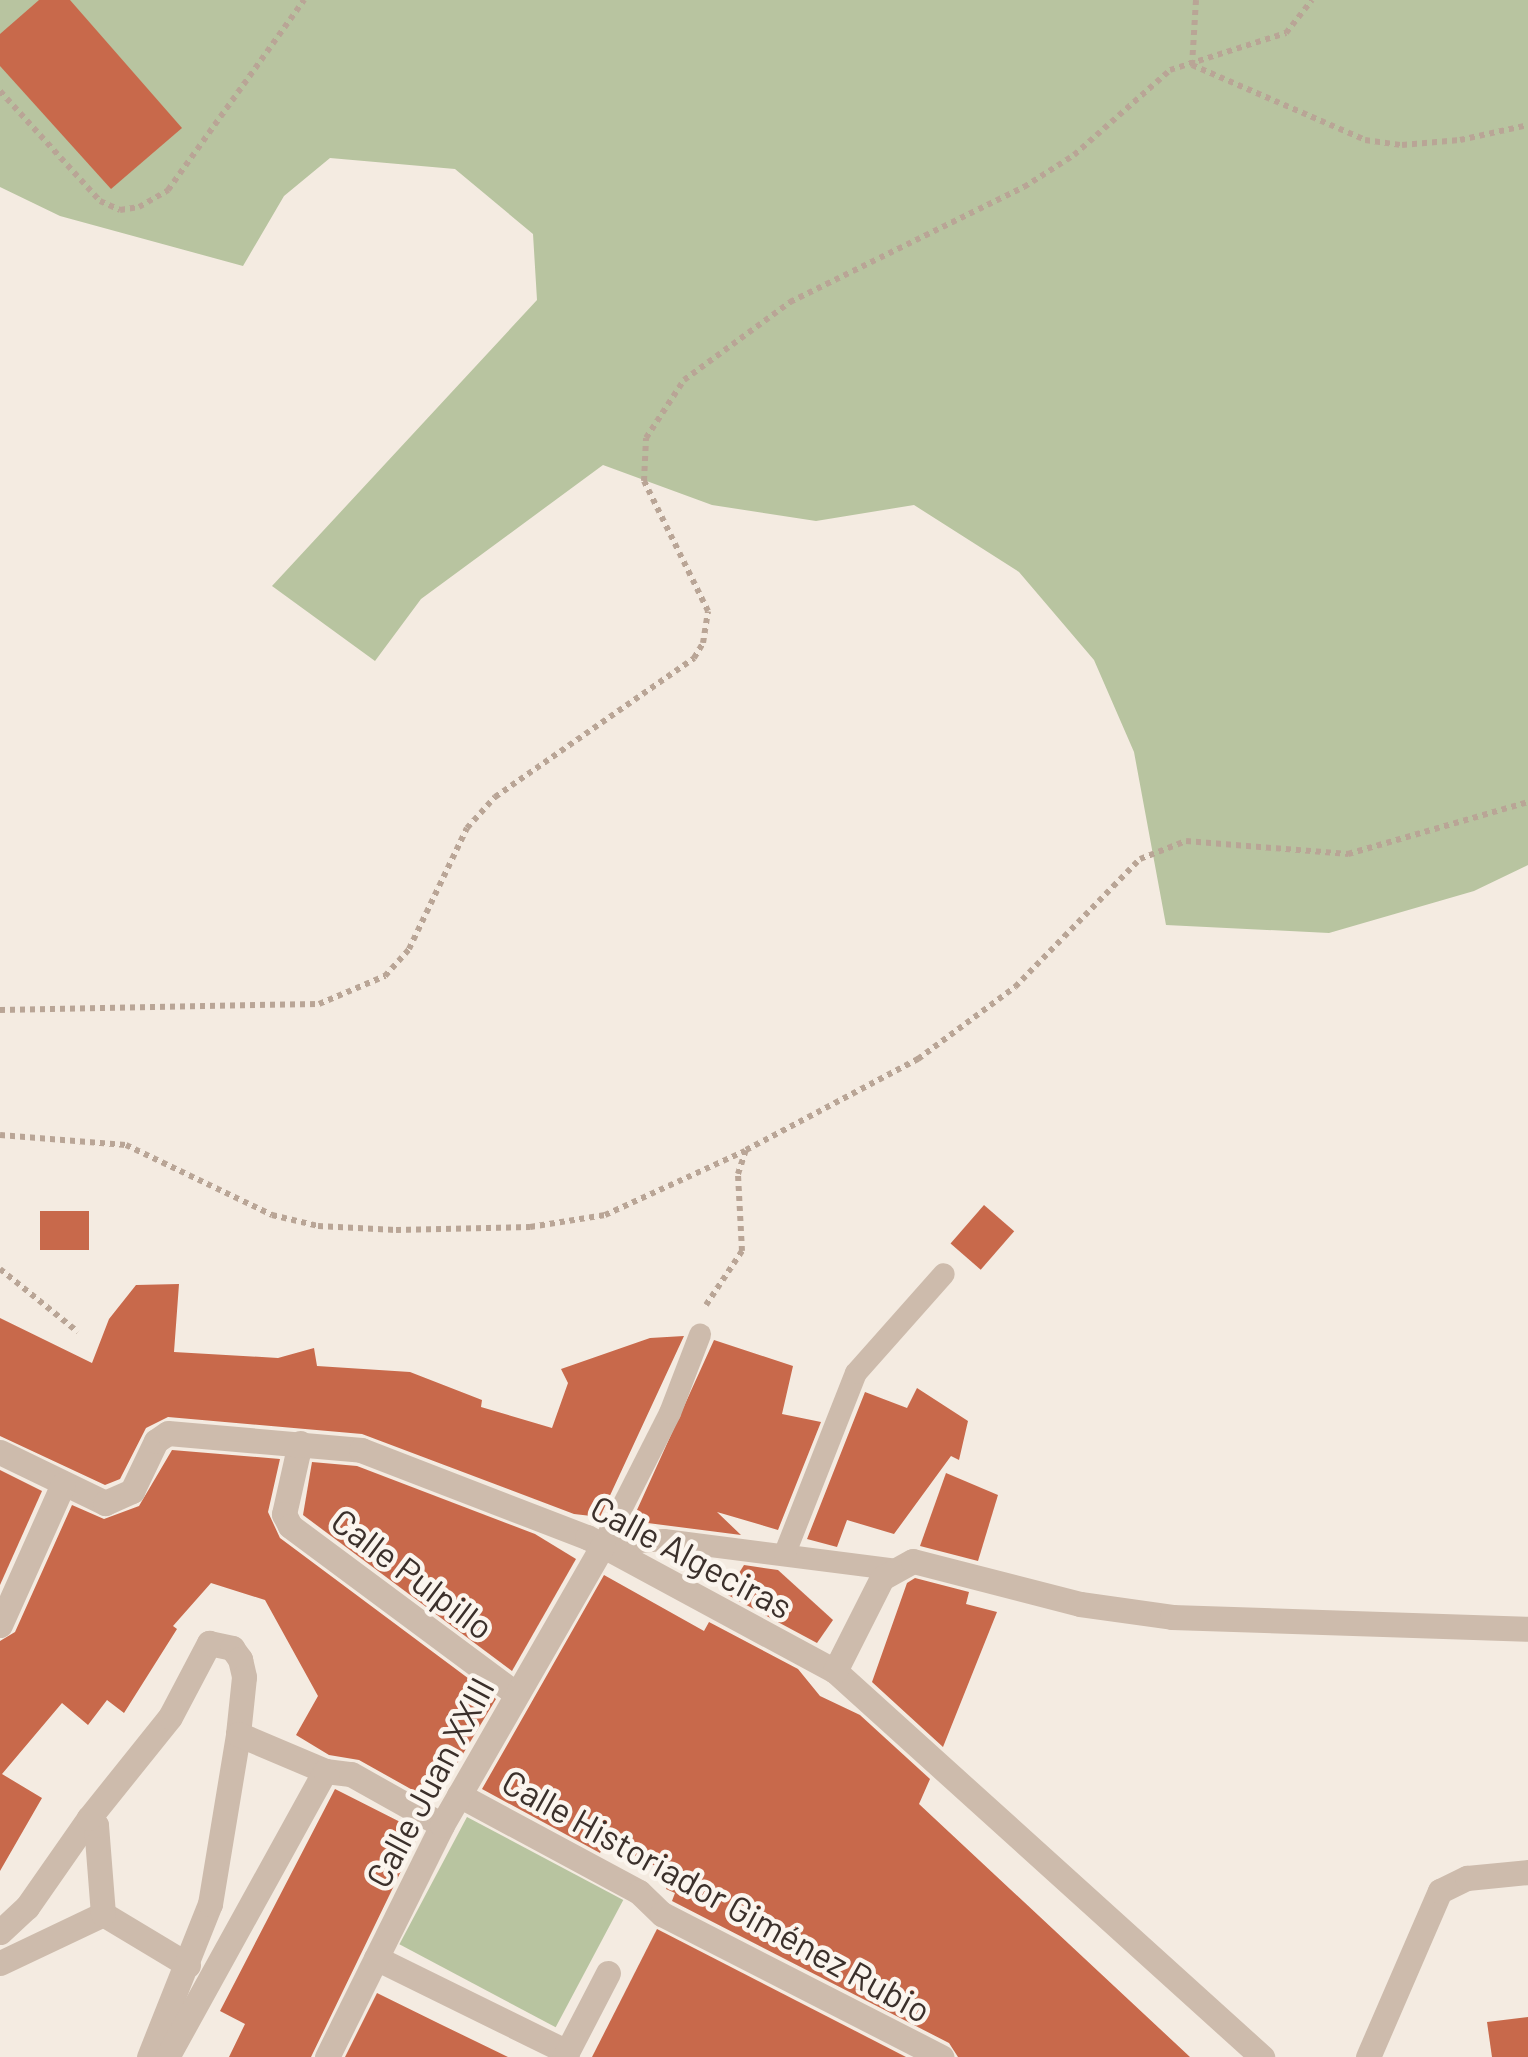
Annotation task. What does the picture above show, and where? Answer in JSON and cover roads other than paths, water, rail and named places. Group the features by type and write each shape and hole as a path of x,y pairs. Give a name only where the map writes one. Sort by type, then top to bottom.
{"street":[{"name":"Calle Algeciras","path":"0,1452 105,1503 122,1500 156,1441 168,1434 300,1443 406,1464 602,1545 835,1671 1262,2057"},
{"name":"Calle Pulpillo","path":"300,1443 284,1514 290,1526 515,1693"},
{"path":"0,1625 63,1484"},
{"name":"Calle Juan XXIII","path":"327,2057 442,1825 602,1545"},
{"path":"835,1671 891,1569 933,1563 1080,1604 1172,1618 1528,1628"},
{"path":"0,1932 26,1907 89,1818 170,1717 208,1643 232,1648 240,1659 244,1677 210,1904 149,2057"},
{"path":"238,1734 326,1772 352,1774 442,1825"},
{"path":"167,2057 326,1772"},
{"name":"Calle Historiador Giménez Rubio","path":"459,1795 639,1892 662,1914 942,2057"},
{"path":"89,1818 96,1825 103,1914"},
{"path":"1368,2057 1440,1891 1467,1878 1528,1872"},
{"path":"0,1963 42,1948 81,1920 103,1914 188,1965"},
{"path":"376,1958 565,2055 608,1973"}],"lane":[{"path":"785,1553 856,1372 944,1274"},
{"path":"602,1545 662,1430 700,1336"},
{"path":"602,1545 664,1540 891,1569"}]}
